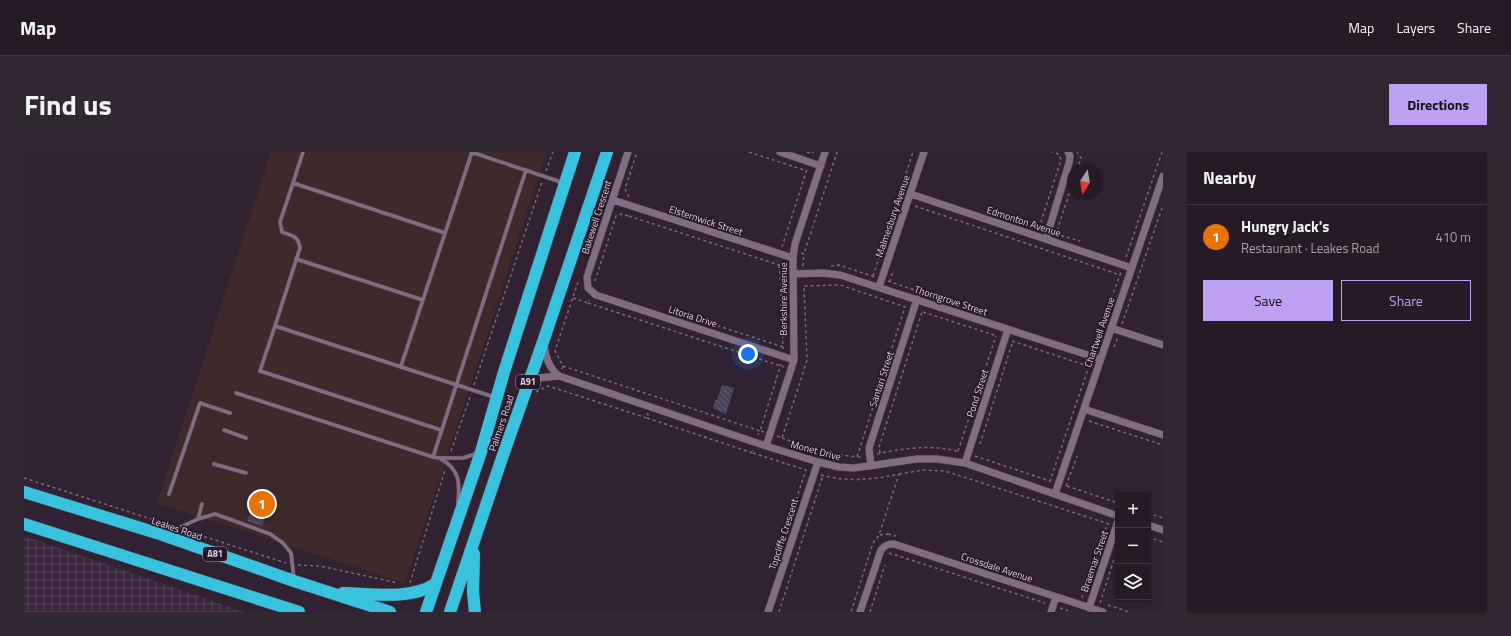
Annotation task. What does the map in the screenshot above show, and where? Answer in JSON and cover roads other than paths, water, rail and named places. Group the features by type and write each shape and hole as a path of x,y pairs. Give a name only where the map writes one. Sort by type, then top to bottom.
{"highway":[{"name":"Palmers Road","path":"426,612 481,452 496,398 575,152"},
{"name":"Palmers Road","path":"450,612 474,540 529,392 543,342 607,152"},
{"name":"Leakes Road","path":"24,492 163,536 390,612"},
{"path":"24,524 299,612"},
{"path":"474,540 473,592 475,612"},
{"path":"328,592 380,594 412,593 428,589 435,584"}],"street":[{"name":"Bakewell Crescent","path":"591,287 587,277 628,152"},
{"path":"780,152 821,166"},
{"name":"Berkshire Avenue","path":"766,446 794,360 792,258 795,244 825,152"},
{"name":"Malmesbury Avenue","path":"880,283 924,152"},
{"path":"1046,239 1069,163 1070,156 1068,152"},
{"name":"Chartwell Avenue","path":"1055,494 1163,176"},
{"name":"Edmonton Avenue","path":"911,194 1132,268"},
{"name":"Elsternwick Street","path":"612,200 792,258"},
{"name":"Thorngrove Street","path":"793,274 834,274 880,283 917,299 1100,359"},
{"name":"Litoria Drive","path":"591,287 596,295 794,360"},
{"name":"Santari Street","path":"871,466 870,448 917,299"},
{"path":"1111,328 1163,345"},
{"name":"Pond Street","path":"965,463 1008,329"},
{"path":"543,342 547,361 559,376"},
{"name":"Monet Drive","path":"529,392 530,383 538,378 559,376 766,446 818,462 839,467 871,466 917,459 937,459 965,463 1115,515"},
{"path":"1084,408 1163,435"},
{"name":"Topcliffe Crescent","path":"768,612 818,462"},
{"path":"1151,526 1163,530"},
{"name":"Braemar Street","path":"1089,608 1116,528"},
{"name":"Crossdale Avenue","path":"860,612 877,558 881,550 886,545 894,544 1103,612"},
{"path":"1052,609 1056,596"}],"lane":[{"path":"303,152 280,222 282,232 294,236 299,240 300,248 260,371 441,430"},
{"path":"401,366 471,152 565,183"},
{"path":"433,457 526,170"},
{"path":"293,183 445,233"},
{"path":"296,259 422,300"},
{"path":"274,326 496,398"},
{"path":"236,393 433,457 463,458 481,452"},
{"path":"169,494 200,403 230,414"},
{"path":"224,430 246,438"},
{"path":"440,458 452,466 459,482 457,520"},
{"path":"214,464 246,473"},
{"path":"198,518 202,504"},
{"path":"163,536 198,518 215,514 270,534 283,543 290,553 294,581"}],"place":[{"name":"Hungry Jack's","path":"262,504"}]}
